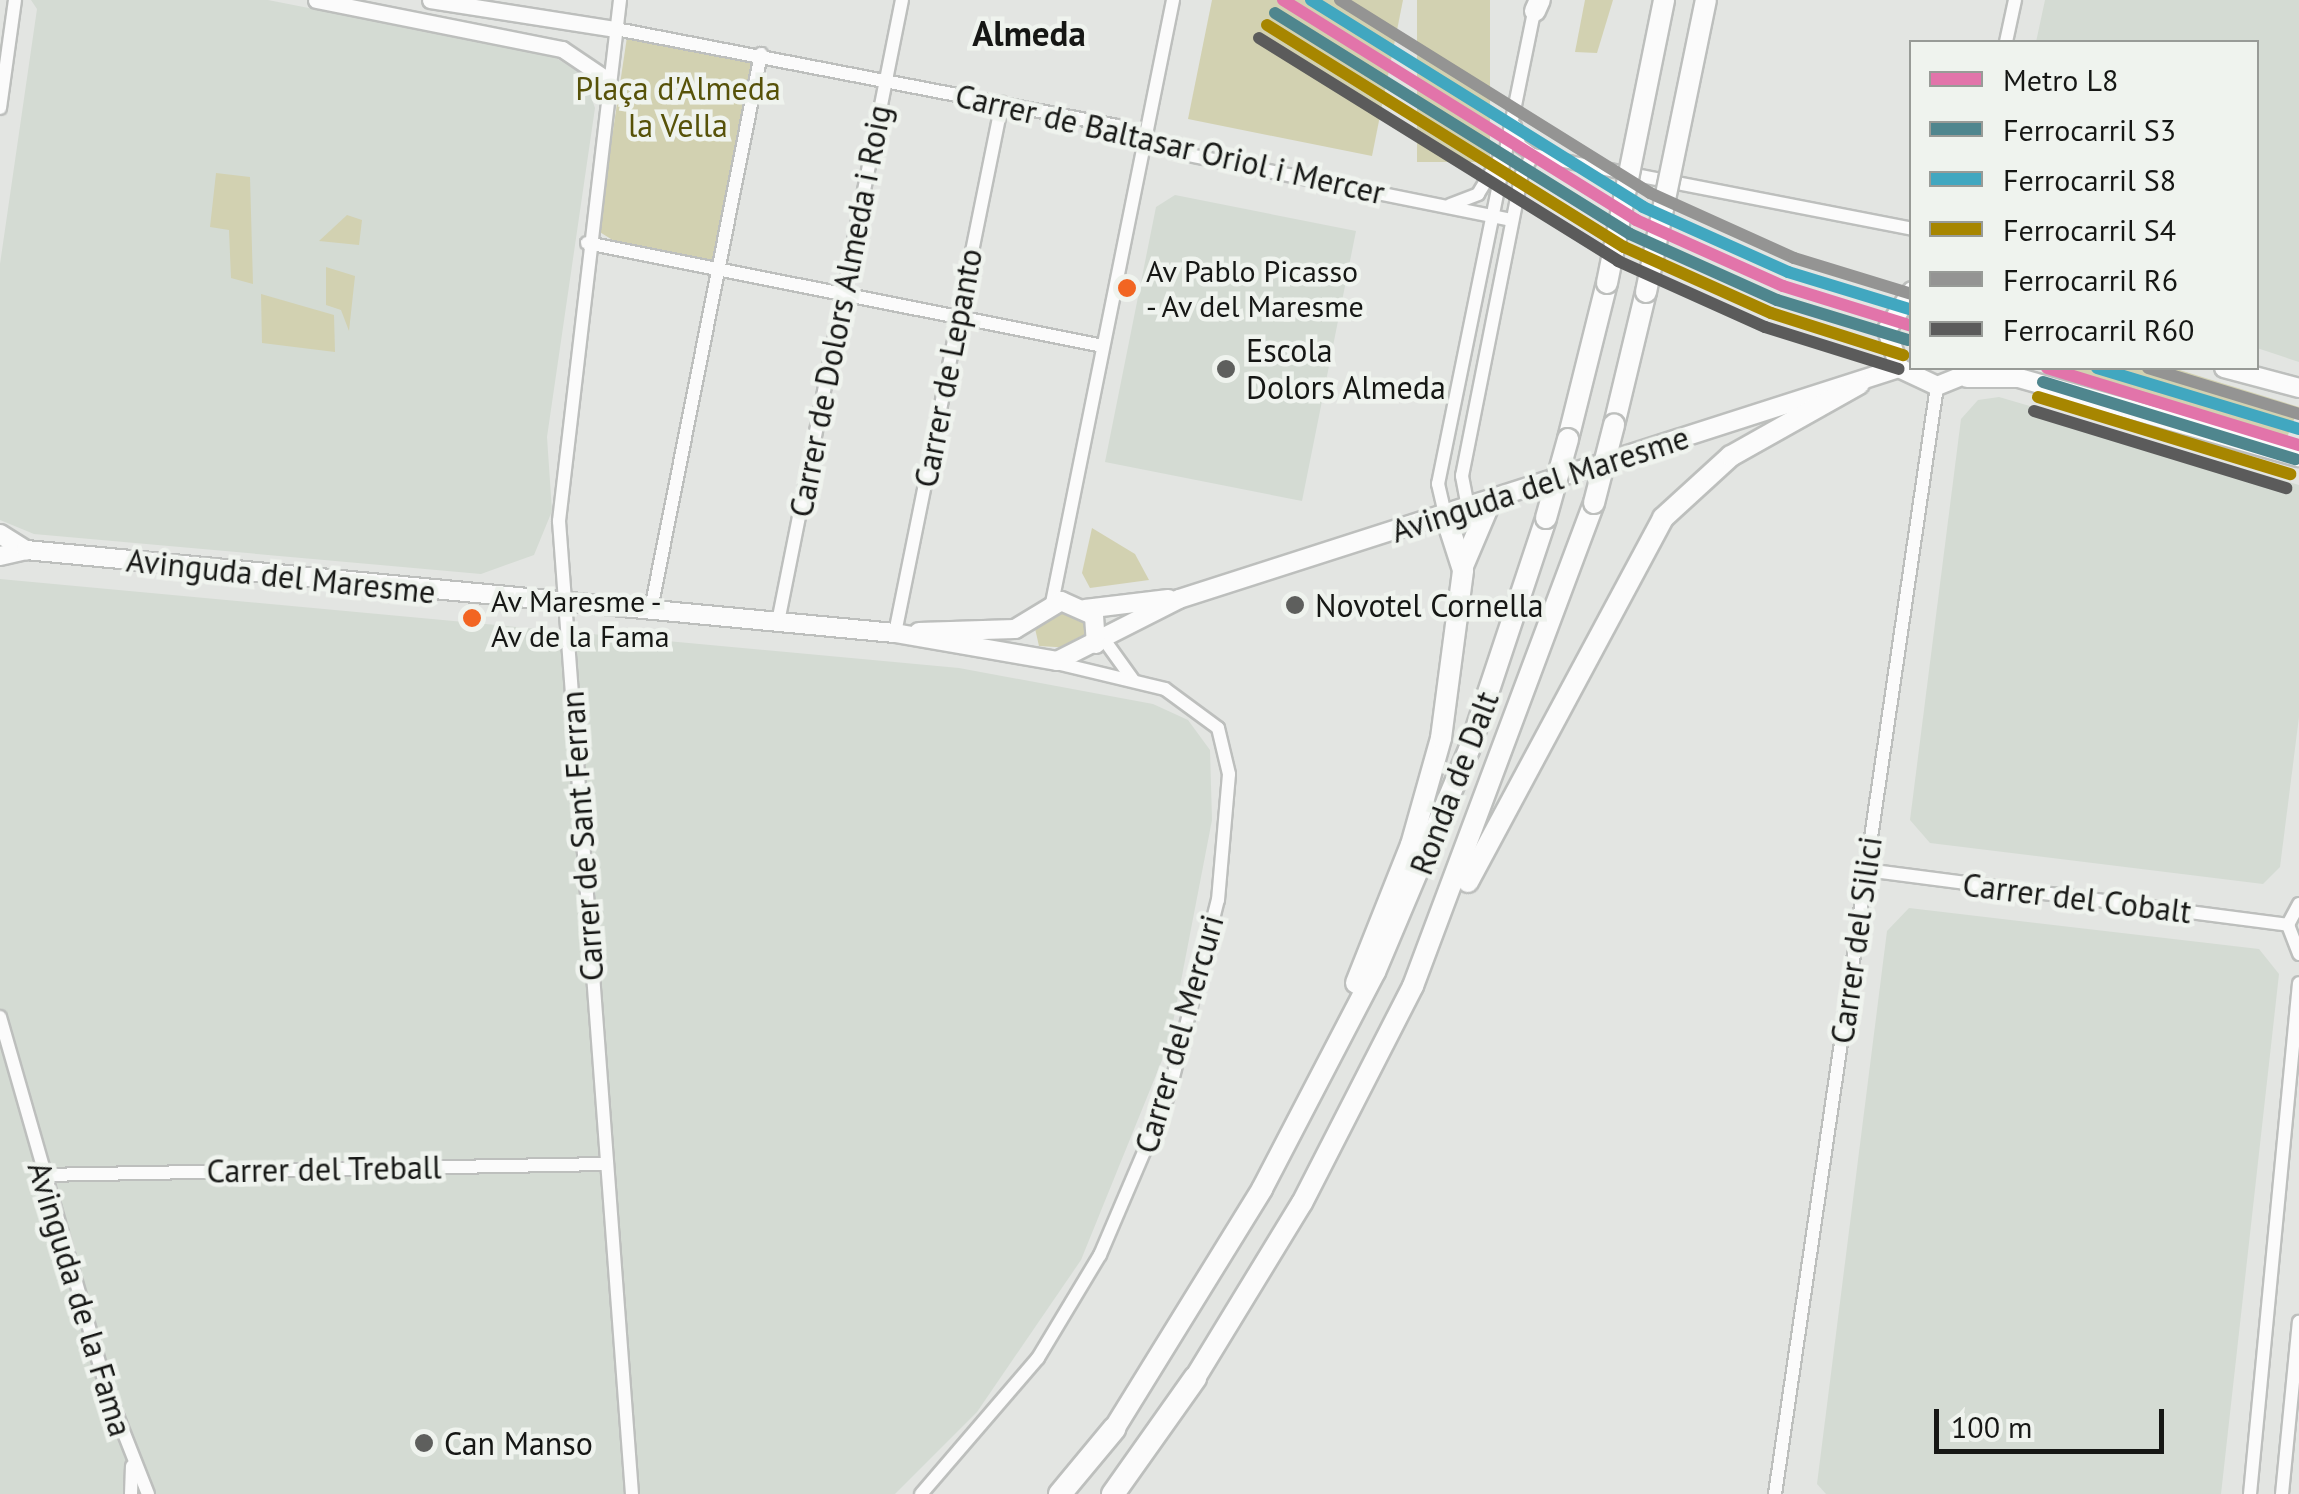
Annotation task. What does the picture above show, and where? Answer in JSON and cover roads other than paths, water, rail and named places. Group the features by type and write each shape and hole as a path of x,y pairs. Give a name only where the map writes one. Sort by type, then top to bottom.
{"highway":[{"name":"Ronda de Dalt","path":"1114,1429 1299,1123 1446,809 1546,518 1568,439 1606,282 1664,0"},
{"name":"Ronda de Dalt","path":"1196,1378 1302,1204 1413,986 1594,502 1646,292 1706,0"},
{"path":"1413,986 1653,532 1731,456 1858,384"},
{"path":"1299,1123 1422,814 1463,570 1491,500"},
{"path":"1445,514 1463,570"},
{"path":"1113,1494 1196,1378"},
{"path":"1128,1494 1196,1378"},
{"path":"1064,1494 1114,1429"}],"main road":[{"path":"1909,295 1888,330 1900,368 1937,386 1972,373 2019,378 2299,457"},
{"name":"Avinguda del Maresme","path":"1178,599 1900,368"},
{"path":"2232,370 2299,388"},
{"name":"Avinguda del Maresme","path":"0,534 26,550"},
{"name":"Avinguda del Maresme","path":"0,556 26,550 895,633"},
{"path":"895,633 1026,625 1052,603 1085,609 1178,599"},
{"path":"895,633 1040,658 1100,640 1178,599"},
{"path":"1085,609 1100,640"},
{"path":"1026,625 1040,658"}],"street":[{"path":"0,108 15,0"},
{"path":"316,0 562,48 608,80"},
{"path":"430,0 616,29"},
{"name":"Carrer de Sant Ferran","path":"620,0 564,417 564,603 632,1494"},
{"name":"Carrer de Dolors Almeda i Roig","path":"778,622 902,0"},
{"path":"1052,603 1173,0"},
{"path":"2006,40 2015,0"},
{"path":"1445,514 1438,484 1537,4"},
{"name":"Carrer de Baltasar Oriol i Mercer","path":"616,29 1002,102 1145,137 1174,152 1512,220"},
{"path":"651,610 761,54"},
{"name":"Carrer de Lepanto","path":"895,633 1002,102"},
{"path":"1514,114 1519,145 1533,155 1909,228"},
{"path":"1446,206 1482,190 1508,140"},
{"path":"1468,507 1462,476 1512,220 1533,155"},
{"path":"587,243 1103,346"},
{"name":"Carrer del Silici","path":"1775,1494 1937,386"},
{"path":"1100,640 1133,680"},
{"name":"Carrer del Mercuri","path":"922,1494 1000,1409 1073,1304 1146,1153 1192,1012 1218,900 1228,757 1218,728 1188,699 1133,680 1040,658"},
{"name":"Carrer del Cobalt","path":"1866,870 2288,925"},
{"path":"2299,904 2288,925 2299,954"},
{"path":"2250,1494 2299,983"},
{"name":"Avinguda de la Fama","path":"0,1018 42,1175 132,1463"},
{"name":"Carrer del Treball","path":"42,1175 607,1164"},
{"path":"2282,1494 2299,1322"},
{"path":"131,1494 132,1463"},
{"path":"132,1463 148,1494"}],"metro line":[{"name":"L8","path":"1283,0 1636,220 1783,286 1909,325"},
{"name":"L8","path":"2054,370 2299,445"}],"rail line":[{"name":"S8","path":"1311,0 1643,207 1788,272 1909,309"},
{"name":"R6","path":"1340,0 1650,193 1794,258 1909,293"},
{"name":"S3","path":"1275,13 1630,234 1777,300 1908,340"},
{"name":"S4","path":"1267,25 1624,247 1771,313 1903,355"},
{"name":"R60","path":"1259,38 1618,261 1765,327 1899,369"},
{"name":"S8","path":"2104,370 2299,429"},
{"name":"R6","path":"2155,370 2299,414"},
{"name":"S3","path":"2043,382 2295,459"},
{"name":"S4","path":"2038,397 2290,474"},
{"name":"R60","path":"2034,411 2286,488"}],"place":[{"name":"Av Pablo Picasso - Av del Maresme","path":"1127,288"},
{"name":"Escola Dolors Almeda","path":"1226,369"},
{"name":"Novotel Cornella","path":"1295,605"},
{"name":"Av Maresme - Av de la Fama","path":"472,618"},
{"name":"Can Manso","path":"424,1443"}],"district":[{"name":"Almeda","path":"1029,33"}],"park label":[{"name":"Plaça d'Almeda la Vella","path":"678,108"}]}
